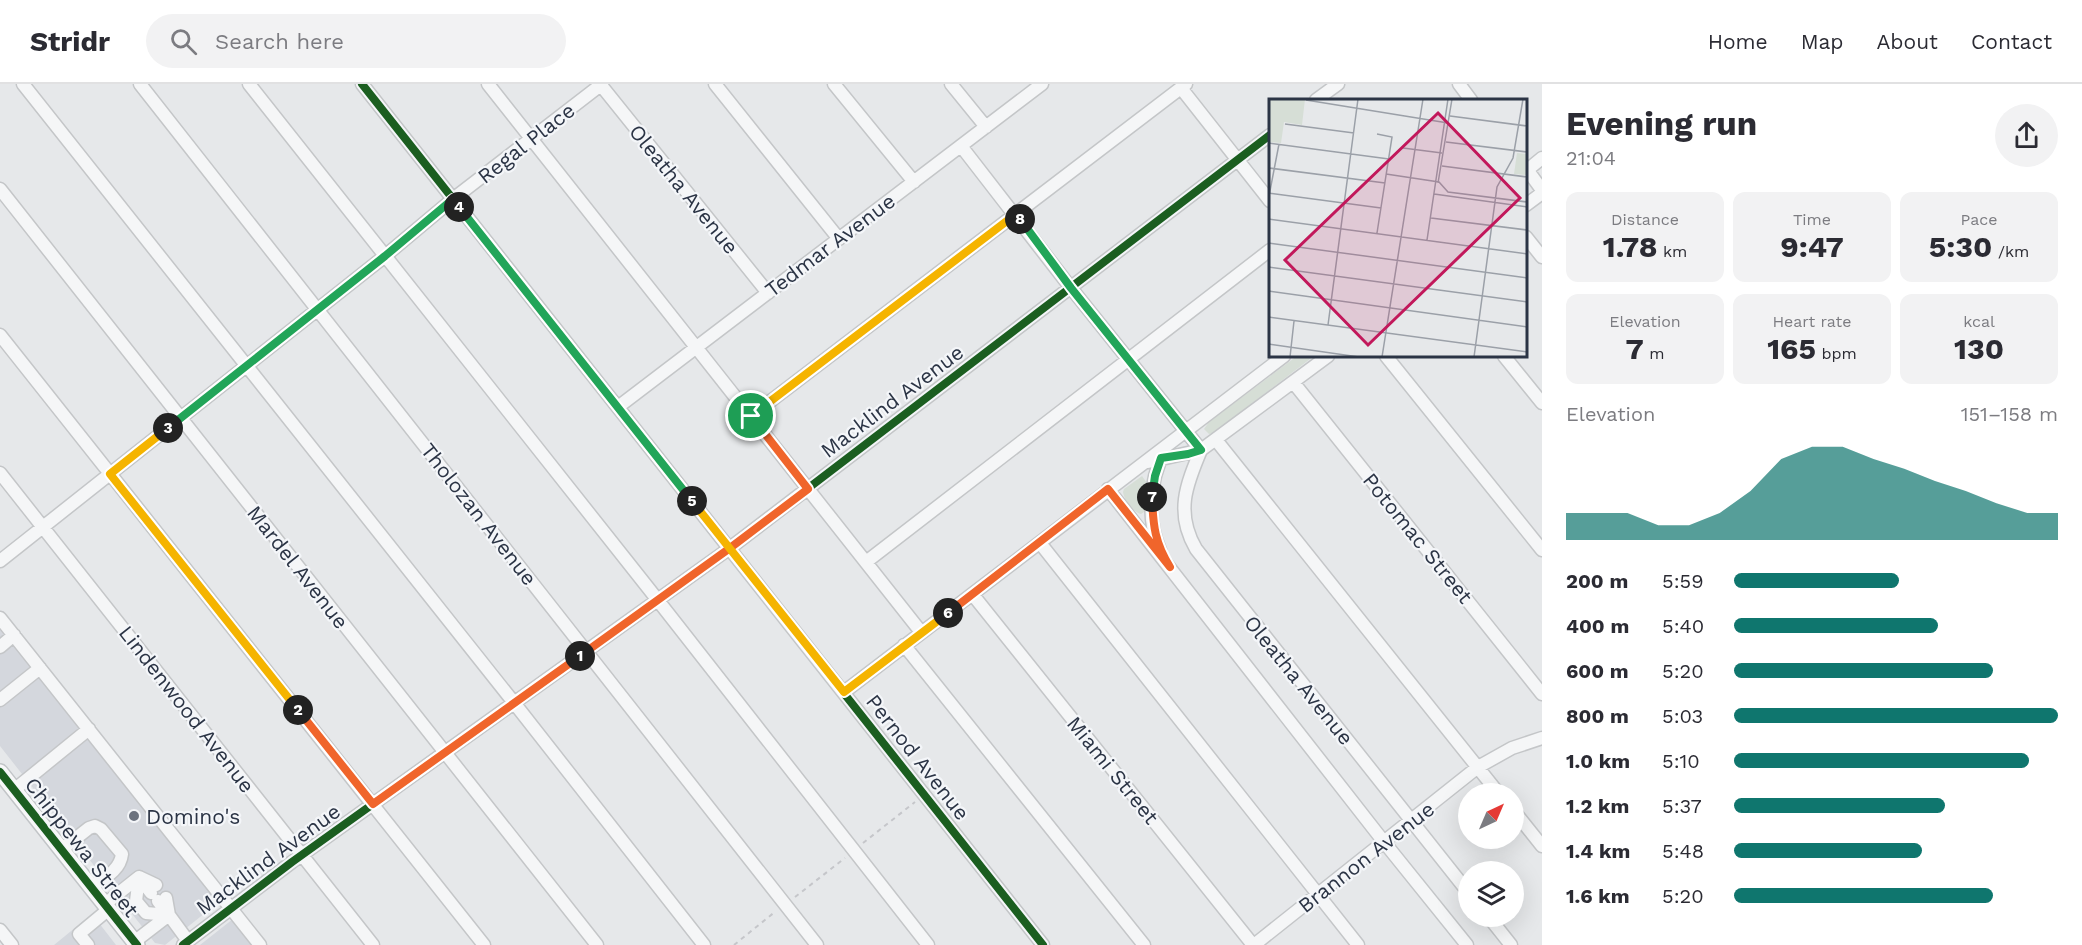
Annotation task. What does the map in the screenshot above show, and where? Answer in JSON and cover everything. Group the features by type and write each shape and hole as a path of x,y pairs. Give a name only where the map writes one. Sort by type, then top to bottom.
{"main road":[{"name":"Chippewa Street","path":"0,772 136,943"}],"street":[{"path":"22,84 704,945"},
{"name":"Tholozan Avenue","path":"140,84 817,945"},
{"path":"249,84 928,945"},
{"name":"Pernod Avenue","path":"362,84 1043,945"},
{"path":"488,84 921,632"},
{"name":"Regal Place","path":"0,561 385,256 453,199 532,140 601,84"},
{"name":"Oleatha Avenue","path":"601,84 768,293"},
{"path":"715,84 839,239"},
{"path":"834,84 914,182"},
{"path":"951,84 986,127"},
{"name":"Tedmar Avenue","path":"618,407 1042,84"},
{"path":"1317,99 1338,84"},
{"path":"1459,84 1469,99"},
{"path":"751,416 1183,86 1269,200"},
{"name":"Macklind Avenue","path":"185,943 373,804 730,548 1269,136"},
{"path":"961,146 1201,450"},
{"path":"1527,169 1542,158"},
{"path":"1527,171 1542,191 1527,205"},
{"name":"Mardel Avenue","path":"0,189 597,945"},
{"path":"1527,238 1542,257"},
{"path":"866,562 1269,251"},
{"path":"0,335 484,945"},
{"path":"844,692 1283,357"},
{"path":"1138,466 1161,458 1201,450 1327,357"},
{"path":"1387,357 1542,550"},
{"path":"1505,357 1542,403"},
{"name":"Potomac Street","path":"1293,382 1542,694"},
{"name":"Oleatha Avenue","path":"1170,567 1158,546 1153,522 1152,493 1161,458 1173,440"},
{"path":"1216,440 1490,783"},
{"name":"Oleatha Avenue","path":"1201,450 1190,475 1184,506 1188,536 1458,879"},
{"name":"Lindenwood Avenue","path":"0,473 374,945"},
{"name":"Oleatha Avenue","path":"1108,489 1467,945"},
{"path":"1040,543 1358,945"},
{"name":"Miami Street","path":"973,595 1253,945"},
{"path":"0,618 260,945"},
{"path":"0,647 14,635"},
{"path":"904,645 1144,945"},
{"path":"0,700 40,668"},
{"path":"14,790 89,729"},
{"name":"Brannon Avenue","path":"1253,945 1478,767 1512,748 1542,738"},
{"path":"1524,824 1542,846"},
{"path":"62,849 95,826 101,829 122,854 118,868 91,887"},
{"path":"139,877 158,894 185,943"},
{"path":"88,945 79,934 139,877"},
{"path":"139,877 136,901 146,913 169,915"},
{"path":"136,943 169,915"},
{"path":"1497,927 1511,945"},
{"path":"0,930 12,945"}],"path":[{"path":"734,945 924,794"}],"shaded area":[{"path":"1296,357 1313,357 1209,434 1204,429 1209,422"},
{"path":"1142,476 1147,483 1144,512 1141,514 1129,505 1123,492"},
{"path":"0,624 220,901 165,945 155,943 0,746"},
{"path":"92,914 116,945 54,945"},
{"path":"233,919 254,945 200,945"}],"cycle path":[{"path":"362,84 1043,945"},
{"path":"183,945 292,862 730,548 1269,136"},
{"path":"0,772 137,945"}],"place":[{"name":"Domino's","path":"134,816"}],"route":[{"path":"751,416 808,489 742,539 730,548 718,557 658,601 373,804 110,474 385,256 453,199 730,548 844,692 1108,489 1170,567 1162,555 1154,533 1152,493 1158,464 1161,458 1201,450 1071,288 1016,214 751,416"}]}
